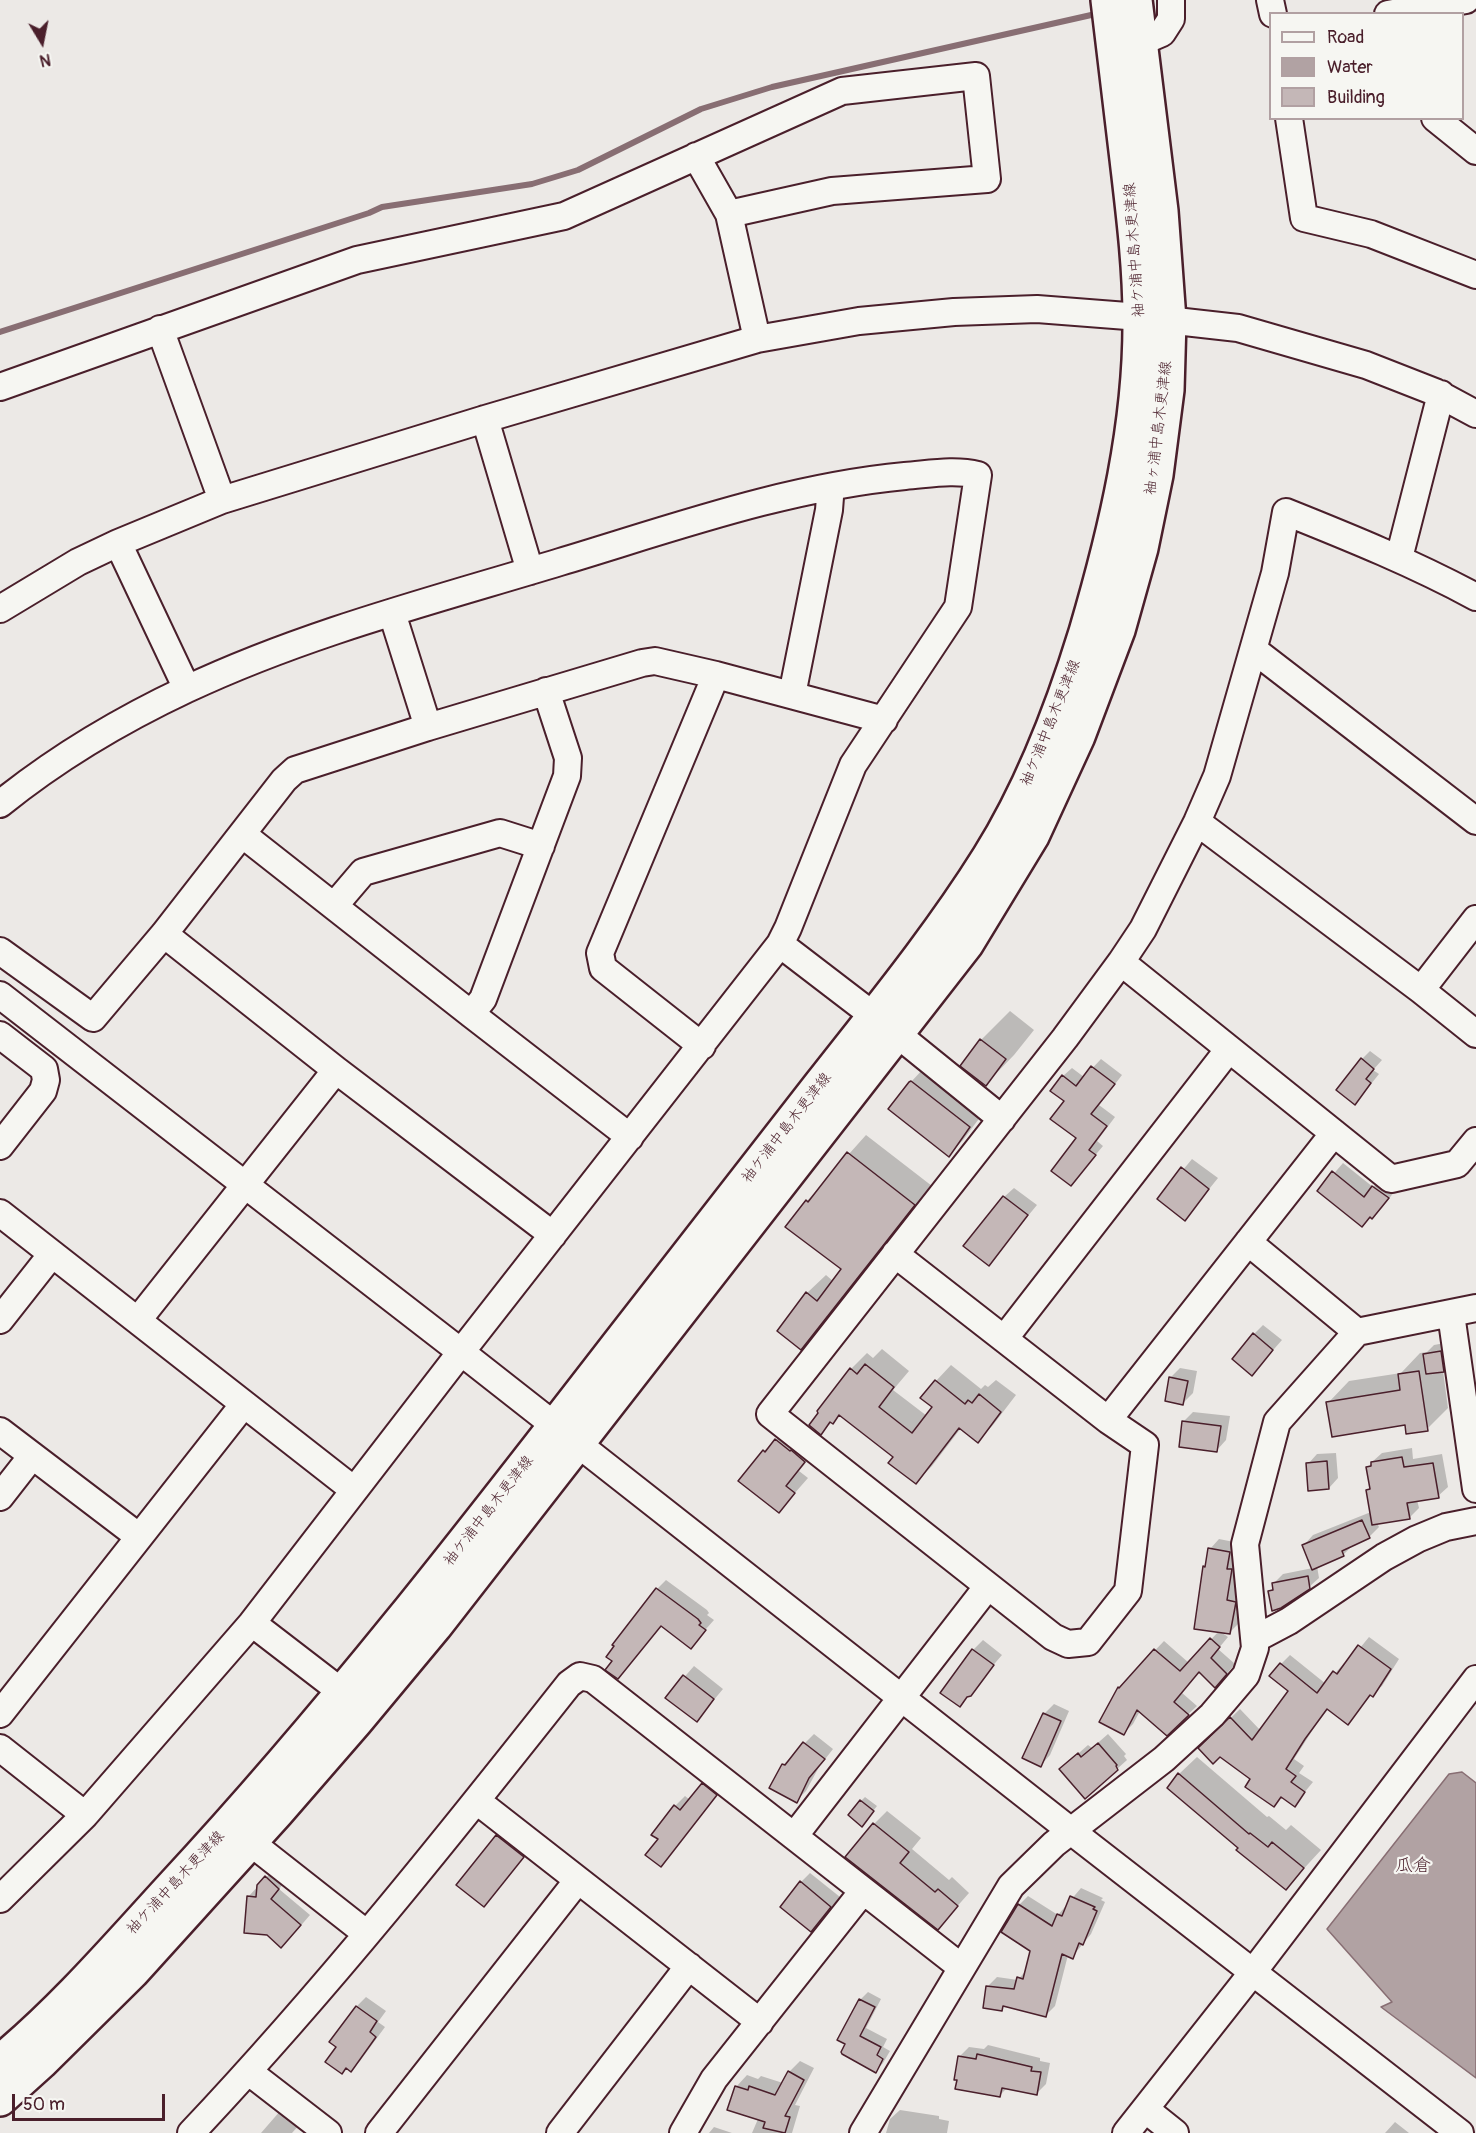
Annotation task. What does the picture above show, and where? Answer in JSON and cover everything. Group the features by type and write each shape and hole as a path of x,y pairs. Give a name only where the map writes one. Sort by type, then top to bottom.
{"main road":[{"name":"袖ケ浦中島木更津線","path":"886,1025 939,931 992,853 1037,764 1065,694 1086,632 1126,473 1137,394 1155,319 1135,227 1108,0"},
{"name":"袖ヶ浦中島木更津線","path":"1032,836 1078,736 1118,630 1141,548 1158,464 1167,390 1155,319 1161,211 1135,0"},
{"name":"袖ケ浦中島木更津線","path":"0,2062 20,2046 78,1990 250,1804 566,1435 886,1025 967,943 1032,836"},
{"name":"袖ケ浦中島木更津線","path":"0,2099 133,1971 356,1721 435,1626 566,1435"}],"street":[{"path":"1141,42 1162,33 1171,20 1173,3 1171,0"},
{"path":"1399,12 1466,0"},
{"path":"0,387 357,260 564,216 842,91 976,76 987,179 832,191 729,214"},
{"path":"1289,120 1304,218 1371,234 1476,275"},
{"path":"1438,120 1476,150"},
{"path":"696,156 729,214 757,339"},
{"path":"0,609 78,562 222,500 757,339 859,321 954,312 1037,309 1238,328 1366,365 1440,394 1476,414"},
{"path":"160,329 222,500"},
{"path":"1399,558 1440,394"},
{"path":"485,419 530,571"},
{"path":"0,804 36,775 113,727 187,689 289,645 731,510 864,480 962,471 978,475 958,607 853,765 780,944 252,1623 85,1815 0,1899"},
{"path":"792,695 829,510 828,488"},
{"path":"895,1254 1108,1420 1144,1445 1128,1591 1088,1642 1068,1644 1053,1637 770,1414 895,1254 1002,1119 1065,1038 1143,929 1197,822 1217,776 1275,573 1286,512 1399,558 1476,597"},
{"path":"118,543 187,689"},
{"path":"392,613 428,727"},
{"path":"1254,650 1476,821"},
{"path":"0,951 93,1018 164,934 284,780 295,770 546,691 655,661 884,720"},
{"path":"702,1046 603,968 600,953 716,675"},
{"path":"471,1014 483,999 567,776 568,758 546,691"},
{"path":"1197,822 1476,1034"},
{"path":"334,906 363,872 500,832 541,846"},
{"path":"242,834 630,1137"},
{"path":"1421,990 1476,919"},
{"path":"164,934 336,1070 553,1235"},
{"path":"780,944 886,1025 1002,1119"},
{"path":"1121,962 1391,1179 1457,1164 1476,1141"},
{"path":"0,995 461,1352 1460,2133"},
{"path":"0,1035 44,1069 46,1080 43,1091 0,1146"},
{"path":"1004,1339 1229,1049"},
{"path":"138,1320 336,1070"},
{"path":"1108,1420 1334,1133"},
{"path":"0,1213 354,1490"},
{"path":"1248,1242 1357,1332"},
{"path":"0,1320 52,1254"},
{"path":"863,2133 1011,1886 1031,1864 1164,1759 1212,1715 1246,1675 1255,1648 1255,1639 1245,1544 1277,1422 1357,1332 1476,1308"},
{"path":"1451,1314 1470,1402 1476,1489"},
{"path":"0,1714 244,1404"},
{"path":"0,1431 138,1536"},
{"path":"0,1497 32,1456"},
{"path":"1255,1639 1289,1621 1384,1557 1417,1539 1446,1527 1476,1521"},
{"path":"795,1835 988,1586"},
{"path":"252,1623 343,1693"},
{"path":"192,2133 249,2072 368,1934 477,1801 569,1683 580,1676 592,1679 795,1835 961,1967"},
{"path":"1126,2133 1253,1972 1476,1679"},
{"path":"0,1748 85,1815"},
{"path":"477,1801 760,2022"},
{"path":"250,1842 368,1934"},
{"path":"380,2133 578,1880"},
{"path":"683,2133 714,2079 863,1891"},
{"path":"560,2133 689,1966"},
{"path":"249,2072 328,2133"},
{"path":"1145,2109 1175,2133"}],"water":[{"path":"1462,1772 1476,1783 1476,2078 1381,2007 1392,2002 1327,1929 1449,1774"}],"building":[{"path":"980,1039 1006,1059 986,1086 960,1066"},
{"path":"1361,1058 1374,1069 1366,1079 1371,1083 1355,1105 1336,1090"},
{"path":"1091,1066 1115,1084 1091,1114 1107,1126 1089,1150 1096,1155 1071,1186 1051,1171 1076,1138 1050,1119 1064,1101 1050,1091 1062,1075 1076,1086"},
{"path":"911,1081 970,1127 949,1157 888,1109"},
{"path":"847,1152 915,1205 801,1350 777,1331 806,1292 817,1301 841,1269 785,1227"},
{"path":"1181,1167 1209,1189 1185,1221 1157,1199"},
{"path":"1332,1171 1364,1197 1372,1186 1389,1198 1372,1219 1370,1217 1362,1227 1317,1191"},
{"path":"1003,1196 1028,1215 989,1266 963,1246"},
{"path":"1253,1333 1273,1350 1252,1376 1232,1359"},
{"path":"1441,1351 1444,1372 1426,1374 1423,1354"},
{"path":"865,1364 894,1387 879,1407 912,1433 932,1407 920,1398 935,1380 965,1404 968,1400 972,1403 979,1394 1001,1412 978,1443 959,1428 916,1484 888,1463 893,1457 839,1415 833,1424 830,1422 821,1435 809,1425 850,1368 857,1374"},
{"path":"1419,1371 1428,1431 1406,1434 1405,1425 1332,1437 1326,1402 1400,1390 1398,1374"},
{"path":"1169,1377 1188,1381 1183,1405 1165,1401"},
{"path":"1182,1421 1221,1426 1217,1452 1179,1447"},
{"path":"775,1439 805,1462 786,1486 795,1493 779,1513 738,1481"},
{"path":"1402,1457 1404,1467 1433,1463 1439,1498 1407,1503 1410,1519 1372,1525 1366,1490 1370,1489 1366,1467 1371,1466 1371,1462"},
{"path":"1327,1461 1329,1489 1308,1491 1306,1463"},
{"path":"1362,1520 1370,1538 1342,1551 1344,1556 1312,1570 1302,1545"},
{"path":"1208,1548 1230,1552 1227,1569 1232,1569 1227,1600 1236,1602 1230,1634 1194,1629 1203,1566 1205,1567"},
{"path":"1308,1576 1310,1589 1281,1608 1272,1611 1268,1591 1273,1590 1272,1583"},
{"path":"656,1588 698,1619 701,1623 699,1625 706,1630 691,1649 661,1626 618,1679 605,1670 612,1661 606,1657 614,1646 612,1645"},
{"path":"1210,1638 1220,1647 1211,1658 1227,1674 1215,1688 1199,1672 1174,1702 1189,1715 1167,1736 1137,1710 1124,1735 1099,1722 1118,1687 1154,1649 1180,1671"},
{"path":"1358,1645 1391,1669 1373,1697 1370,1695 1348,1725 1327,1709 1305,1739 1286,1769 1296,1776 1291,1782 1305,1792 1295,1807 1281,1797 1274,1807 1245,1787 1250,1779 1220,1757 1213,1764 1198,1748 1230,1717 1252,1740 1288,1691 1269,1676 1280,1663 1317,1693 1333,1671 1337,1674"},
{"path":"972,1649 994,1665 960,1707 940,1693"},
{"path":"683,1675 714,1699 697,1722 665,1698"},
{"path":"1043,1713 1061,1721 1041,1767 1022,1758"},
{"path":"803,1742 825,1759 809,1778 797,1803 769,1788 782,1764 785,1765"},
{"path":"1098,1743 1117,1765 1118,1770 1085,1799 1059,1769 1078,1753 1081,1757"},
{"path":"1178,1773 1249,1834 1268,1847 1272,1842 1304,1868 1286,1890 1236,1850 1238,1848 1167,1788"},
{"path":"702,1783 717,1795 661,1867 645,1855 658,1839 651,1835 674,1805 680,1810"},
{"path":"860,1800 874,1811 862,1827 848,1815"},
{"path":"873,1823 909,1852 900,1863 935,1892 938,1889 958,1906 938,1930 845,1857"},
{"path":"496,1835 524,1857 484,1907 456,1885"},
{"path":"265,1876 279,1889 271,1899 301,1925 281,1948 267,1935 244,1933 247,1896 256,1897 257,1885"},
{"path":"800,1881 831,1907 811,1932 780,1907"},
{"path":"1070,1896 1095,1907 1093,1909 1097,1911 1083,1945 1079,1943 1073,1959 1062,1954 1046,2017 1003,2006 1002,2011 983,2008 986,1986 1014,1989 1017,1977 1023,1979 1030,1951 1001,1932 1018,1904 1052,1926 1057,1914 1062,1916"},
{"path":"859,1999 875,2007 860,2036 881,2047 877,2055 883,2059 876,2073 842,2054 845,2044 837,2040"},
{"path":"356,2006 377,2021 370,2032 376,2037 351,2072 346,2068 342,2074 325,2062 336,2047 329,2042"},
{"path":"977,2054 1032,2067 1031,2071 1041,2072 1037,2095 1002,2088 1000,2097 955,2089 957,2080 954,2080 958,2056 976,2059"},
{"path":"788,2071 804,2080 785,2116 790,2117 785,2133 763,2128 765,2122 727,2110 735,2086 748,2090 749,2086 775,2095"}],"waterway":[{"path":"0,332 382,207 532,184 578,170 701,109 772,87 1100,13"}],"district":[{"name":"瓜倉","path":"1413,1866"}]}
